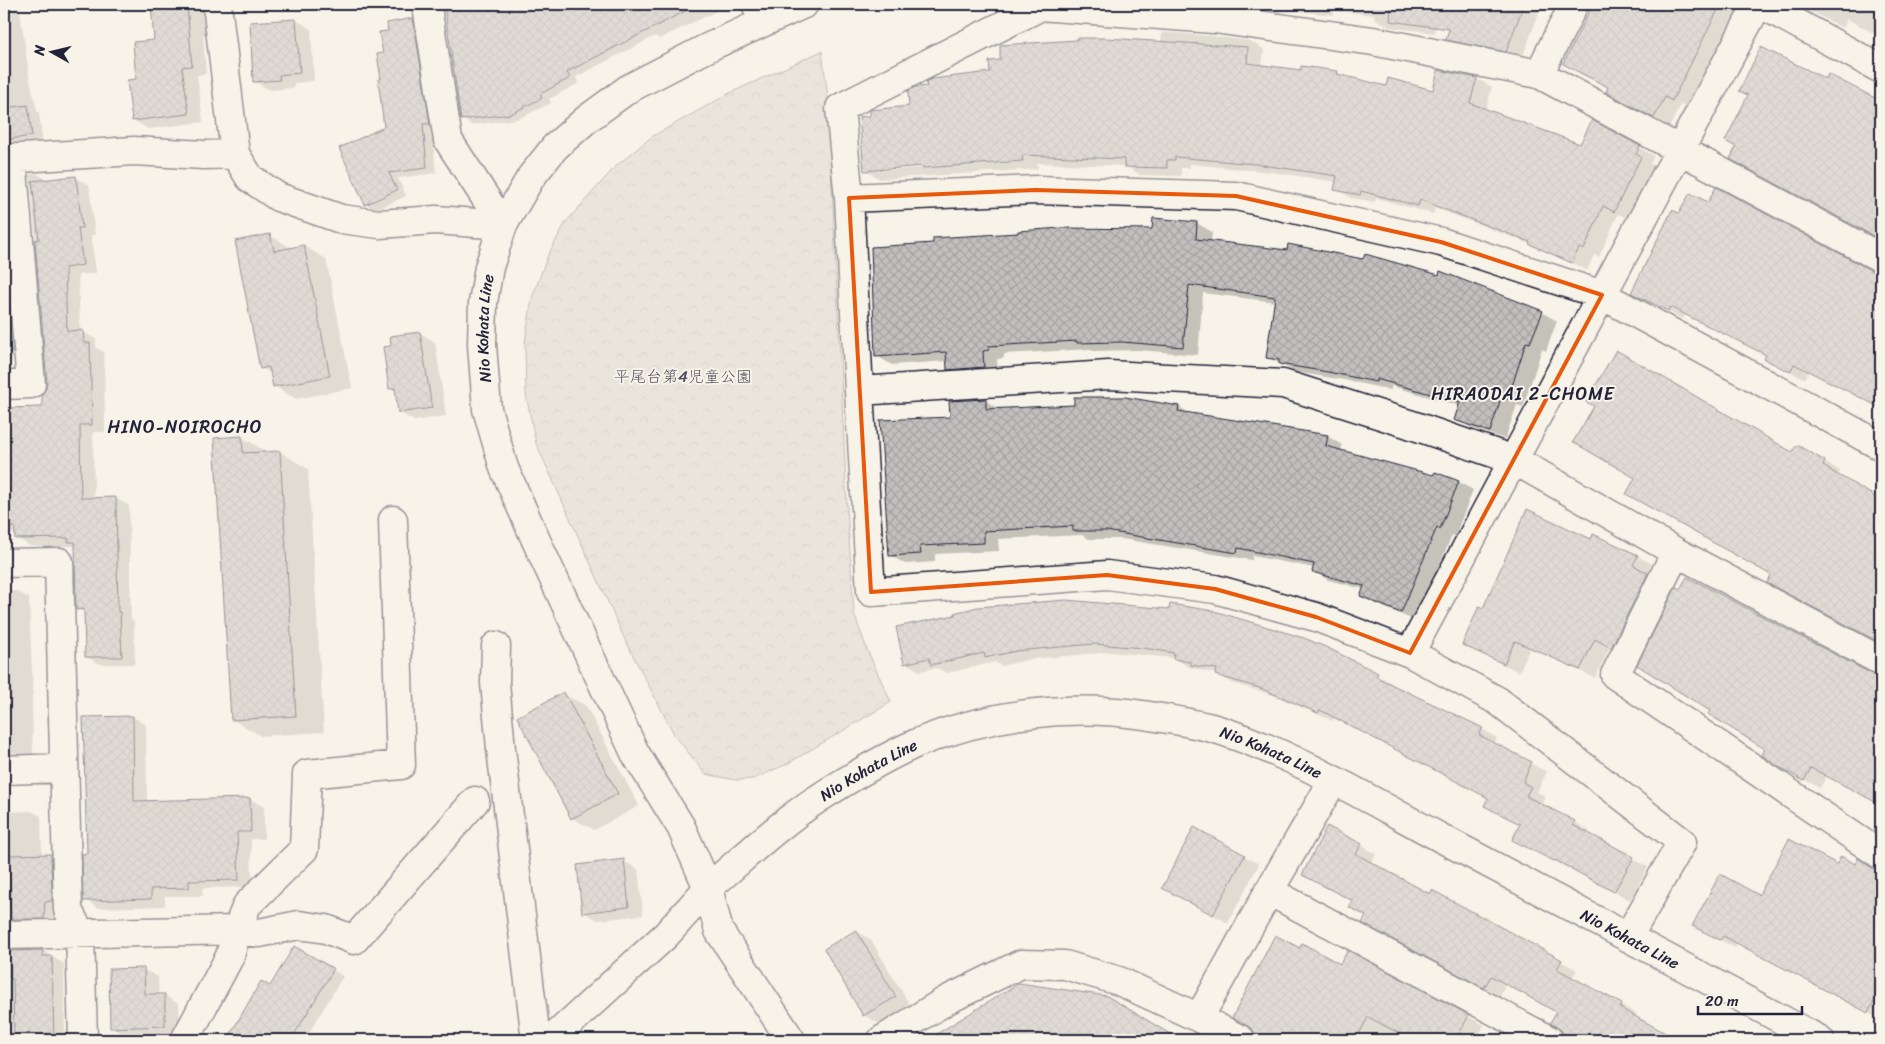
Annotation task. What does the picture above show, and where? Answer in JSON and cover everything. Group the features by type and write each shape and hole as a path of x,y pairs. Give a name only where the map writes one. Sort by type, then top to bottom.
{"street":[{"path":"217,4 234,154 250,178 278,198 341,219 379,224 436,220 503,225"},
{"name":"Nio Kohata Line","path":"791,1040 719,932 708,888 681,827 635,753 566,607 504,468 487,408 482,345 483,303 488,276 503,225 531,177 555,147 628,89 760,12 804,4"},
{"path":"1539,74 1574,4"},
{"path":"1410,653 1759,4 1881,69"},
{"path":"1628,937 1682,842 1498,701 1410,653 1316,617 1215,589 1107,575 871,592 858,391 849,198 840,108 1042,5 1214,20 1354,38 1539,74 1881,258"},
{"path":"428,13 448,140 503,225"},
{"path":"4,385 31,384 8,158 134,151 204,155 234,154"},
{"path":"849,198 1036,190 1236,196 1441,242 1602,295 1881,446"},
{"path":"858,391 1109,375 1283,384 1514,460 1676,552 1881,661"},
{"path":"185,1040 230,956 237,930 247,905 304,849 307,774 401,765 393,520"},
{"path":"1676,552 1615,675 1881,855"},
{"path":"4,563 59,562 68,910 80,933 83,1040"},
{"path":"496,646 495,683 501,749 536,1040"},
{"name":"Nio Kohata Line","path":"708,888 817,799 876,764 915,744 980,723 1022,715 1069,710 1119,712 1220,730 1261,746 1333,781 1820,1040"},
{"path":"4,770 64,768"},
{"path":"1200,1018 1270,890 1333,781"},
{"path":"4,935 237,930 259,933 299,925 326,929 354,940 476,801"},
{"path":"551,1040 666,935 708,888"},
{"path":"1270,890 1549,1040"},
{"path":"882,1040 916,1032 947,1000 1021,964 1065,965 1119,981 1200,1018 1241,1040"}],"highlighted area":[{"path":"1036,190 1236,196 1441,242 1602,295 1410,653 1316,617 1215,589 1107,575 871,592 849,198"}],"green space":[{"name":"平尾台第4児童公園","path":"822,51 828,98 847,508 854,614 868,652 891,702 787,764 753,779 736,780 705,774 674,734 627,644 536,443 526,395 525,343 532,298 548,255 566,222 616,166 653,136 730,93"}],"building":[{"path":"151,4 187,4 192,66 182,67 189,114 132,121 127,80 136,79 133,42 154,40"},
{"path":"444,4 699,4 567,72 570,78 540,94 542,98 511,114 461,120"},
{"path":"1391,4 1524,4 1506,52 1446,40 1449,29 1390,21"},
{"path":"1593,4 1721,4 1672,101 1665,97 1654,118 1606,92 1608,87 1563,64"},
{"path":"413,18 430,124 423,124 427,168 389,173 397,190 365,205 339,148 384,127 378,79 381,79 377,54 383,53 379,32 388,31 387,23"},
{"path":"296,19 300,73 279,75 280,80 253,82 250,22"},
{"path":"1077,38 1106,38 1248,47 1247,63 1301,70 1301,66 1338,71 1337,74 1386,86 1388,78 1433,90 1438,70 1477,78 1470,103 1580,144 1592,120 1640,146 1636,154 1641,157 1614,212 1603,206 1584,250 1579,248 1572,263 1529,244 1530,242 1420,200 1418,206 1361,191 1360,195 1334,190 1337,176 1255,164 1175,157 1175,160 1167,160 1167,168 1124,167 1124,159 1022,155 1023,161 864,171 859,117 870,116 870,110 909,106 908,91 916,87 927,86 926,82 932,79 990,72 989,61 1000,60 1000,45 1077,40"},
{"path":"1761,47 1826,79 1828,74 1881,101 1881,240 1730,159 1736,147 1725,141 1748,95 1739,91"},
{"path":"28,105 32,136 4,140 4,108"},
{"path":"76,176 82,228 78,228 83,265 65,268 67,331 83,330 84,343 90,343 92,425 80,425 81,498 116,497 118,612 120,612 122,657 85,657 84,609 76,610 75,542 68,542 68,538 15,539 15,527 4,528 4,408 42,407 42,394 47,383 35,240 39,239 32,181"},
{"path":"1716,187 1881,274 1881,408 1794,364 1790,372 1764,359 1766,355 1670,307 1668,311 1631,293 1672,210 1679,213 1690,193 1708,202"},
{"path":"1153,218 1197,222 1196,239 1287,250 1288,244 1363,259 1365,254 1439,275 1440,271 1543,311 1530,343 1526,342 1508,399 1501,398 1490,432 1454,420 1460,402 1376,379 1376,382 1279,364 1279,360 1266,358 1275,297 1189,285 1183,347 1122,342 1077,343 1077,341 989,346 989,350 983,351 984,367 947,370 946,352 875,357 871,247 933,243 933,238 1018,233 1018,231 1062,228 1152,229"},
{"path":"270,234 274,251 304,245 330,376 273,387 269,367 260,369 235,241"},
{"path":"4,246 13,352 4,353"},
{"path":"420,332 432,408 398,413 395,388 389,389 383,347 391,346 390,336"},
{"path":"1616,350 1792,452 1797,445 1825,461 1823,466 1881,500 1881,643 1767,583 1771,575 1626,494 1635,478 1573,442 1594,406 1586,402"},
{"path":"1074,397 1125,397 1179,406 1178,411 1328,435 1326,446 1433,475 1435,472 1459,481 1440,529 1437,527 1401,613 1360,596 1364,586 1312,572 1314,564 1238,548 1237,553 1106,531 1073,531 1073,526 984,531 984,543 920,546 921,554 889,556 880,420 950,417 949,401 986,399 986,409 1074,405"},
{"path":"242,436 243,453 280,451 296,716 231,720 214,438"},
{"path":"1527,509 1591,539 1593,534 1638,555 1633,565 1648,573 1611,648 1595,639 1580,670 1515,641 1504,664 1462,645 1479,606 1483,608"},
{"path":"1687,577 1881,677 1881,805 1811,768 1804,781 1777,766 1762,755 1765,749 1708,714 1710,711 1637,665 1676,587 1680,589"},
{"path":"1066,600 1169,609 1170,604 1214,611 1304,638 1328,648 1378,673 1376,677 1483,728 1479,735 1532,762 1523,782 1531,787 1526,796 1575,821 1573,825 1634,857 1614,892 1555,860 1512,840 1520,824 1484,806 1488,798 1320,710 1318,713 1260,688 1215,675 1217,669 1190,665 1190,662 1173,659 1174,653 1143,648 1094,644 1016,651 985,658 984,653 931,665 929,658 904,664 896,627 955,615 954,613 978,607"},
{"path":"564,692 618,794 571,819 517,717"},
{"path":"133,716 134,801 250,798 251,832 237,832 239,880 189,881 189,888 151,889 151,899 83,901 82,854 87,853 83,717"},
{"path":"1881,815 1881,836 1873,831"},
{"path":"1327,826 1362,844 1356,854 1430,894 1432,890 1562,960 1557,969 1622,1004 1620,1008 1678,1040 1564,1040 1562,1031 1550,1023 1556,1012 1491,976 1484,988 1362,923 1366,916 1349,907 1353,901 1302,875"},
{"path":"1194,827 1245,855 1213,915 1162,888"},
{"path":"1789,839 1837,864 1841,856 1855,864 1858,858 1872,868 1881,870 1881,988 1868,1013 1723,936 1720,940 1692,926 1720,874 1759,895"},
{"path":"51,854 52,901 45,902 44,919 11,919 9,855"},
{"path":"624,859 629,907 582,913 577,865"},
{"path":"856,930 896,997 863,1016 824,949"},
{"path":"1275,935 1300,948 1302,943 1340,964 1348,950 1469,1015 1456,1040 1412,1040 1368,1017 1356,1040 1256,1040 1254,1031 1232,1018"},
{"path":"294,946 334,969 291,1040 227,1040 261,981 270,986"},
{"path":"43,950 43,956 52,956 54,1040 14,1040 13,979 10,979 9,951"},
{"path":"144,968 145,994 165,994 165,1026 110,1028 109,969"},
{"path":"1019,983 1107,996 1180,1040 927,1040"}],"district":[{"name":"HIRAODAI 2-CHOME","path":"1523,394"},
{"name":"HINO-NOIROCHO","path":"185,427"}]}
